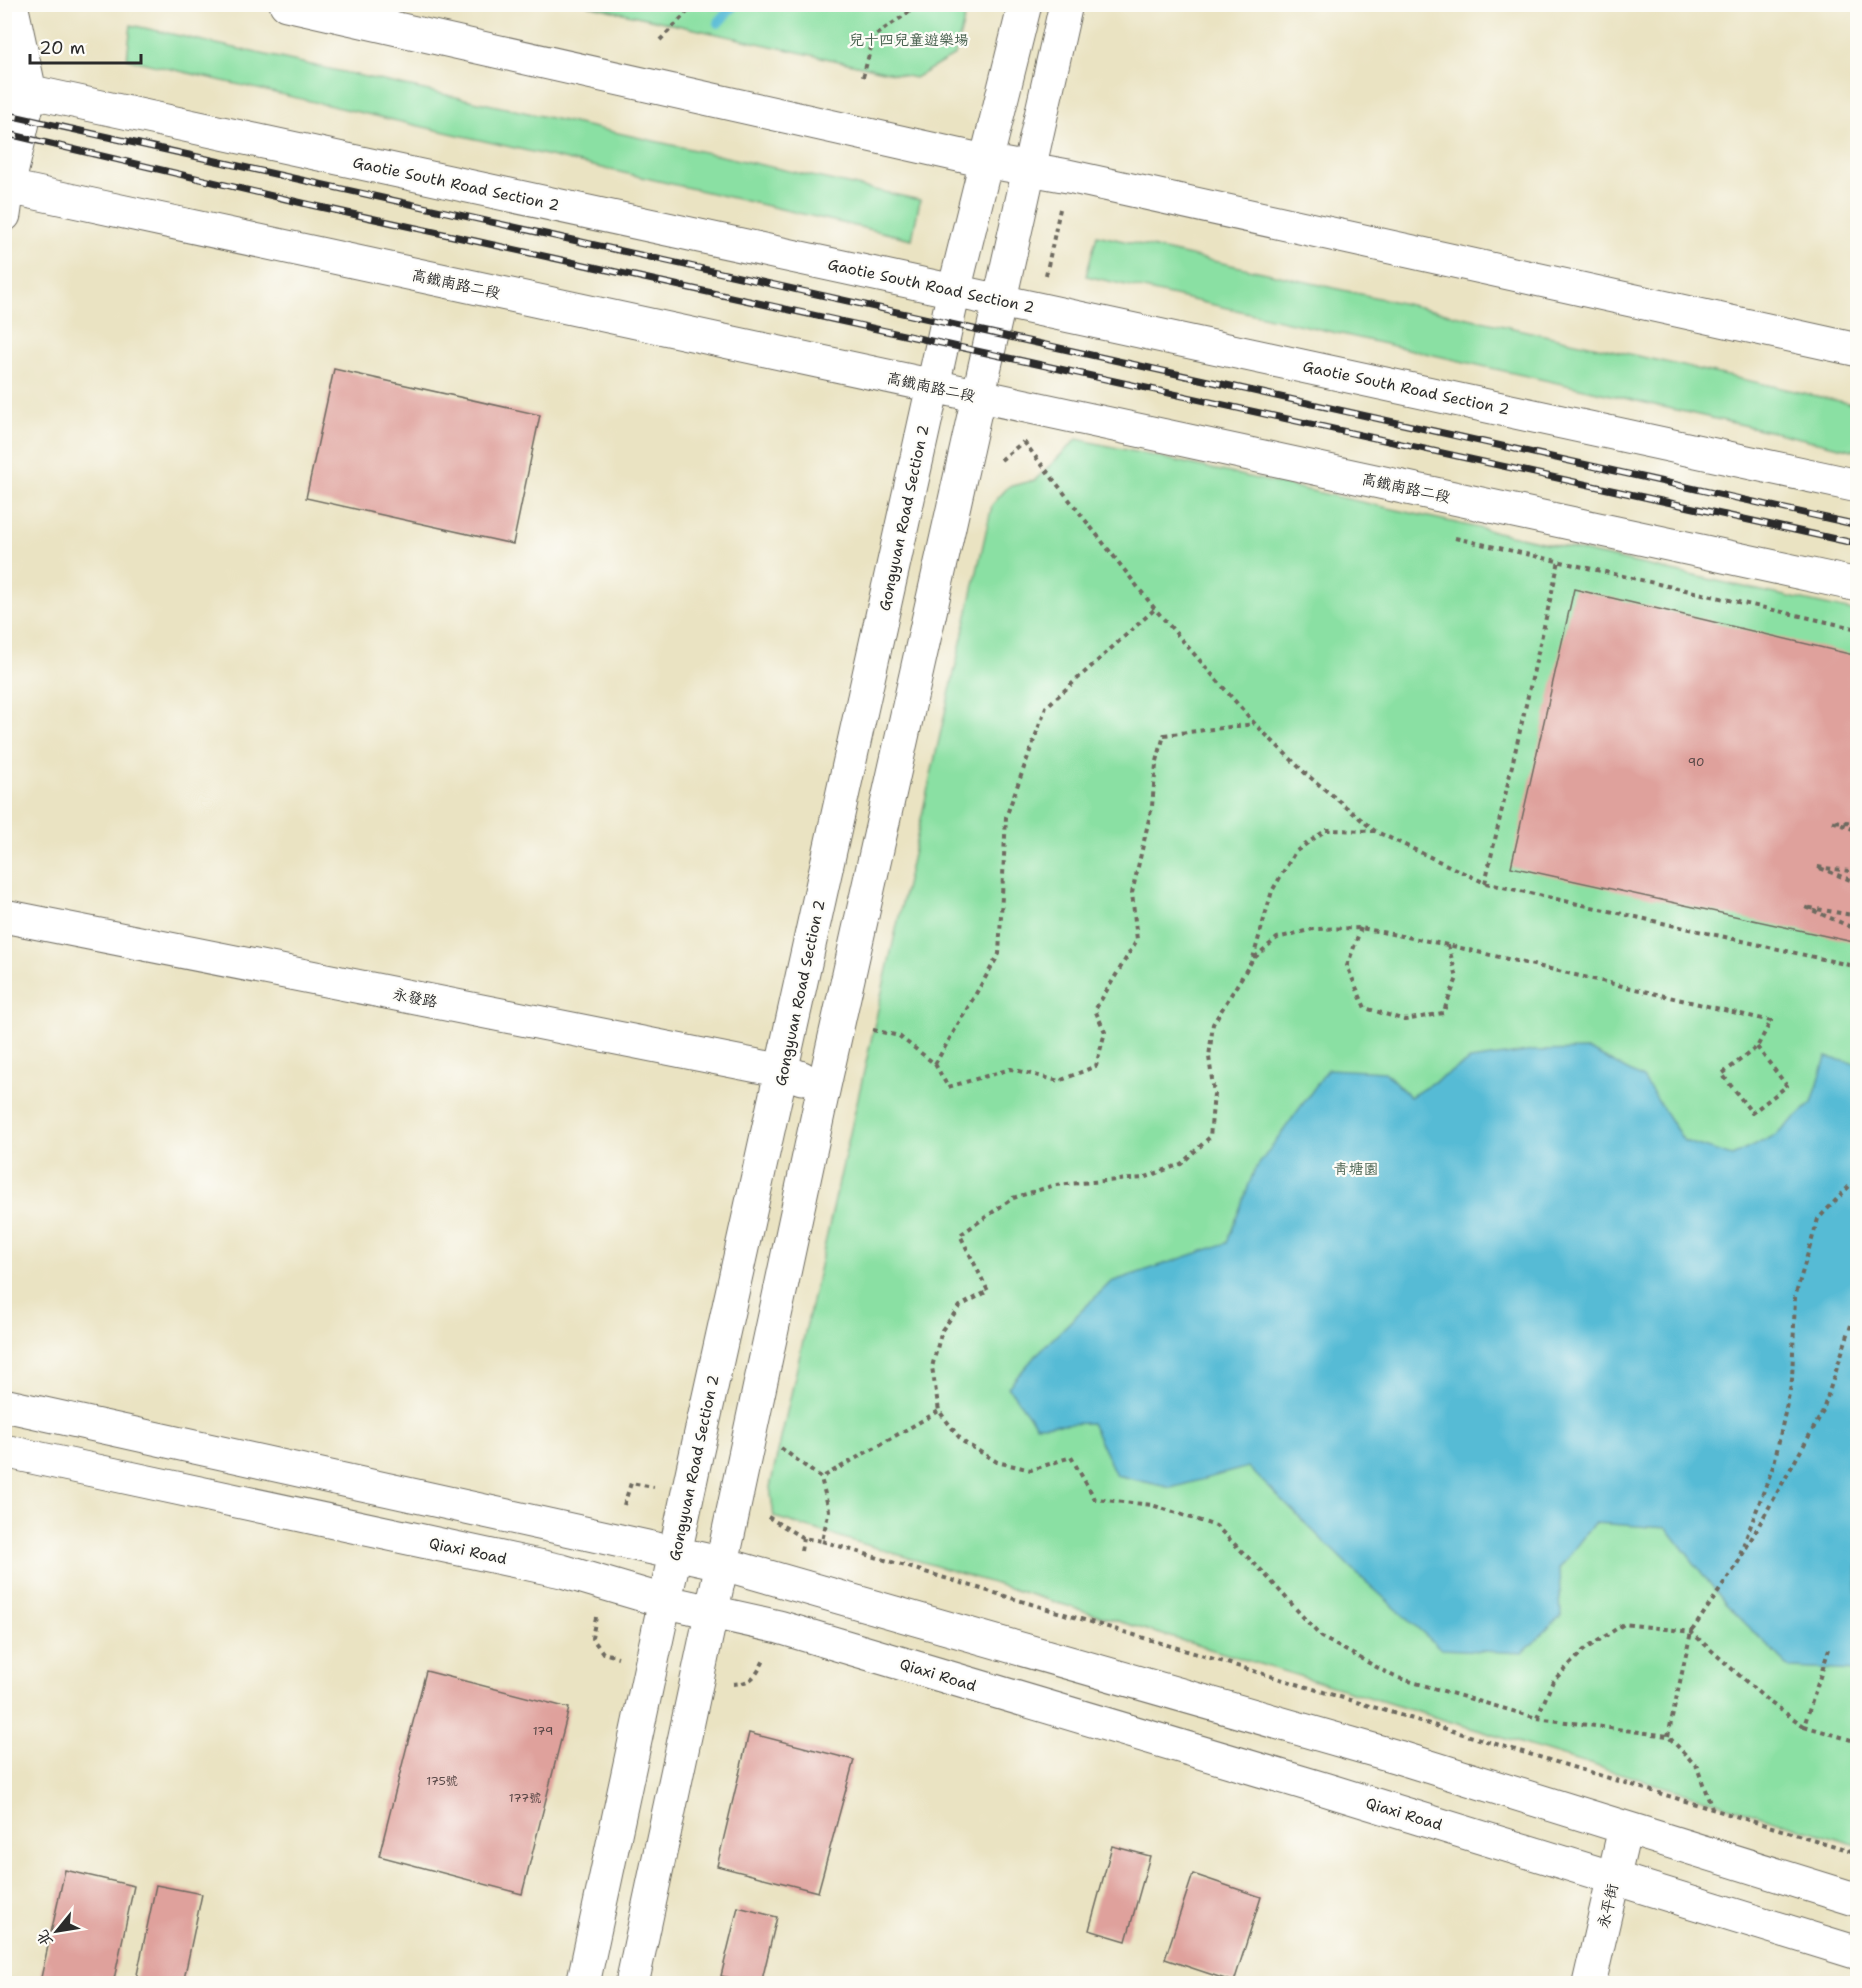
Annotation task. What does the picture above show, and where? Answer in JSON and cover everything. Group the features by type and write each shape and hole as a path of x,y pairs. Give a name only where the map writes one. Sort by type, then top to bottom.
{"street":[{"path":"6,196 17,89 11,4"},
{"path":"286,4 985,161 1068,176 1857,350"},
{"name":"Gongyuan Road Section 2","path":"583,1983 667,1602 675,1553 954,291 1025,4"},
{"path":"632,1983 712,1611 720,1563 824,1086 976,397 1066,4"},
{"name":"Gaotie South Road Section 2","path":"17,89 1857,486"},
{"name":"高鐵南路二段","path":"6,196 976,397 1857,585"},
{"name":"永發路","path":"4,916 783,1071 824,1086"},
{"path":"4,1405 720,1563 1398,1757 1857,1900"},
{"name":"Qiaxi Road","path":"4,1450 562,1571 667,1602 779,1627 1857,1953"},
{"name":"永平街","path":"1589,1983 1625,1828"}],"path":[{"path":"660,39 695,4"},
{"path":"863,77 874,36 921,4"},
{"path":"997,464 1024,441 1036,444"},
{"path":"1443,535 1857,629"},
{"path":"1485,883 1560,561"},
{"path":"935,1064 999,954 1006,817 1046,707 1155,609 1255,724 1305,772 1375,831 1485,883 1857,967"},
{"path":"870,1029 899,1036 935,1064 948,1087 1011,1069 1059,1081 1096,1066 1105,1032 1095,1010 1137,939 1132,893 1152,806 1156,765 1164,735 1255,724"},
{"path":"1857,823 1832,821 1857,831"},
{"path":"1375,831 1326,830 1295,852 1272,891 1253,959 1213,1024 1209,1057 1214,1094 1210,1137 1181,1164 1143,1178 1056,1185 1013,1198 960,1235 988,1291 960,1306 942,1330 932,1367 939,1411 962,1441 997,1462 1031,1470 1071,1457 1095,1499 1152,1505 1216,1526 1263,1572 1321,1637 1395,1677 1537,1718 1668,1737 1697,1767 1713,1809"},
{"path":"1857,872 1817,867 1857,883"},
{"path":"1857,916 1805,908 1857,930"},
{"path":"1253,959 1277,938 1313,929 1361,928 1448,945 1771,1021 1757,1047 1722,1074 1752,1113 1787,1086 1757,1047"},
{"path":"1361,928 1347,966 1365,1008 1405,1020 1443,1013 1457,978 1448,945"},
{"path":"1736,1566 1774,1464 1792,1380 1795,1297 1818,1219 1857,1177"},
{"path":"1668,1737 1690,1632 1736,1566 1822,1413 1857,1304"},
{"path":"821,1478 939,1411"},
{"path":"774,1443 821,1478 829,1510 822,1541"},
{"path":"764,1515 803,1538 822,1541 1857,1853"},
{"path":"1537,1718 1553,1681 1584,1650 1624,1624 1690,1632 1768,1701 1804,1726 1857,1742"},
{"path":"1804,1726 1829,1649"}],"green space":[{"name":"兒十四兒童遊樂場","path":"968,4 955,55 915,78 587,5"},
{"path":"131,25 920,200 912,239 127,59"},
{"path":"1097,235 1857,405 1857,451 1086,276"},
{"name":"青塘園","path":"1077,439 1857,612 1857,1845 774,1517 770,1487 992,505 1008,487 1035,480"}],"water":[{"path":"1589,1050 1643,1078 1684,1141 1732,1156 1776,1135 1812,1103 1826,1057 1857,1064 1857,1671 1790,1668 1725,1603 1667,1528 1594,1523 1559,1569 1561,1616 1523,1653 1441,1649 1355,1572 1248,1467 1171,1488 1116,1475 1091,1423 1036,1425 1008,1387 1037,1354 1111,1282 1227,1243 1254,1171 1328,1069 1385,1072 1410,1097 1470,1060 1533,1051"}],"building":[{"path":"334,369 540,415 513,544 306,498"},
{"path":"1574,589 1858,656 1858,943 1511,867"},
{"path":"426,1671 569,1708 522,1894 379,1856"},
{"path":"749,1733 854,1760 818,1892 717,1866"},
{"path":"1112,1846 1150,1856 1126,1941 1089,1930"},
{"path":"65,1870 134,1886 113,1984 40,1982"},
{"path":"1193,1874 1261,1897 1234,1982 1165,1959"},
{"path":"156,1885 202,1894 183,1984 135,1984"},
{"path":"738,1907 777,1917 761,1984 721,1976"}],"waterway":[{"path":"718,23 735,4"}],"railway":[{"path":"4,114 1858,525"},
{"path":"4,133 311,205 1858,544"}]}
